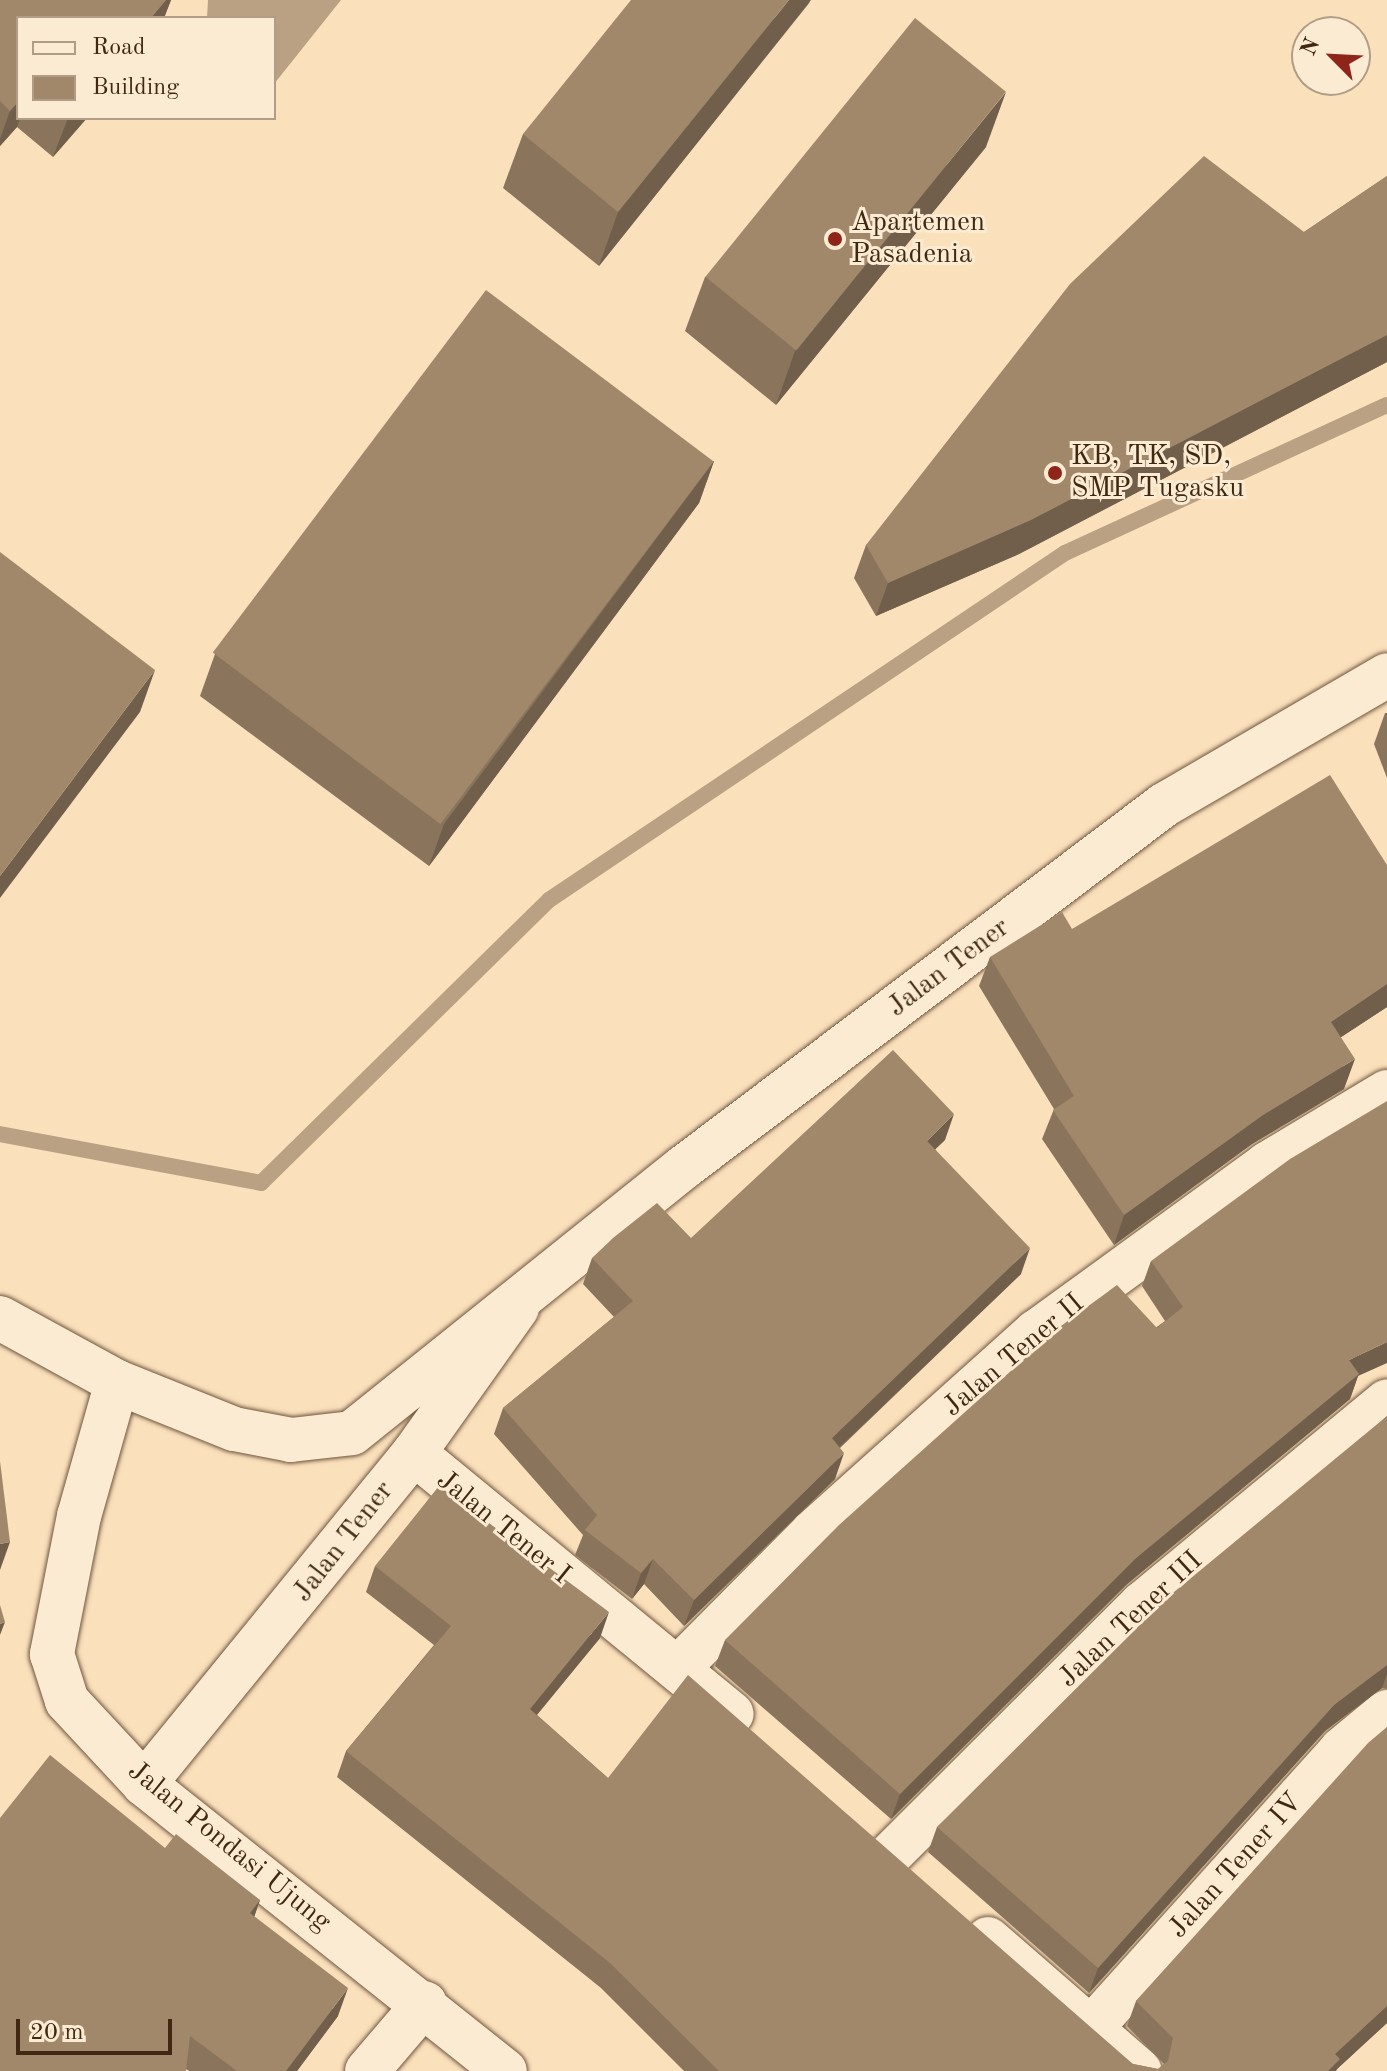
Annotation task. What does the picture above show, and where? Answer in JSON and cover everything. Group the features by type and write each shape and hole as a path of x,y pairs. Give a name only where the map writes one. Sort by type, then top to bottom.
{"street":[{"name":"Jalan Tener","path":"0,1318 117,1382 234,1429 291,1440 352,1433 530,1289 1164,805 1387,675"},
{"name":"Jalan Tener II","path":"679,1667 813,1532 1036,1332 1267,1164 1387,1092"},
{"name":"Jalan Tener","path":"144,1784 414,1453 530,1289"},
{"name":"Jalan Pondasi Ujung","path":"117,1382 79,1516 52,1654 67,1701 144,1784 425,2003 505,2071"},
{"name":"Jalan Tener III","path":"890,1855 1142,1604 1387,1401"},
{"name":"Jalan Tener I","path":"414,1453 460,1498 679,1667 761,1740"},
{"name":"Jalan Tener IV","path":"1092,2027 1341,1750 1387,1712"},
{"path":"855,1824 925,1885"},
{"path":"961,1916 1140,2071"},
{"path":"367,2071 425,2003"}],"shaded area":[{"path":"208,0 341,0 276,81 276,16 207,16"}],"building":[{"path":"0,0 166,0 153,16 16,16 16,104 10,111 0,101"},
{"path":"631,0 789,0 618,212 523,134"},
{"name":"Apartemen Pasadenia","path":"915,18 1006,92 796,350 705,277"},
{"name":"KB, TK, SD, SMP Tugasku","path":"1204,156 1304,232 1387,176 1387,335 1031,520 888,583 866,545 1070,284"},
{"path":"486,290 714,462 440,824 213,653"},
{"path":"0,552 155,670 0,876"},
{"path":"1330,775 1387,865 1387,984 1331,1022 1355,1059 1263,1115 1124,1215 1053,1110 1074,1096 990,957 1062,912 1072,929"},
{"path":"893,1050 954,1114 927,1141 1030,1248 832,1438 844,1453 694,1600 653,1559 641,1573 585,1530 597,1515 503,1408 633,1301 592,1258 613,1238 657,1203 691,1238"},
{"path":"1387,1101 1387,1342 1349,1360 1359,1374 1135,1559 900,1794 725,1640 839,1525 1061,1326 1117,1285 1157,1328 1183,1307 1151,1261 1290,1159"},
{"path":"1387,1416 1387,1665 1334,1705 1098,1968 937,1827 1168,1597"},
{"path":"0,1461 10,1542 0,1544"},
{"path":"439,1486 609,1612 530,1709 608,1778 688,1675 1133,2064 1158,2069 1168,2061 1173,2038 1136,2001 1368,1743 1387,1727 1387,2006 1335,2054 1340,2059 1328,2071 719,2071 610,1963 346,1751 451,1626 375,1566"},
{"path":"0,1605 5,1622 0,1624"},
{"path":"50,1755 165,1848 176,1834 260,1900 250,1913 348,1988 286,2071 237,2071 190,2036 186,2071 0,2071 0,1818"}],"waterway":[{"path":"0,1134 261,1183 549,900 1065,553 1387,405"}],"place":[{"name":"Apartemen Pasadenia","path":"835,239"},
{"name":"KB, TK, SD, SMP Tugasku","path":"1055,473"}]}
